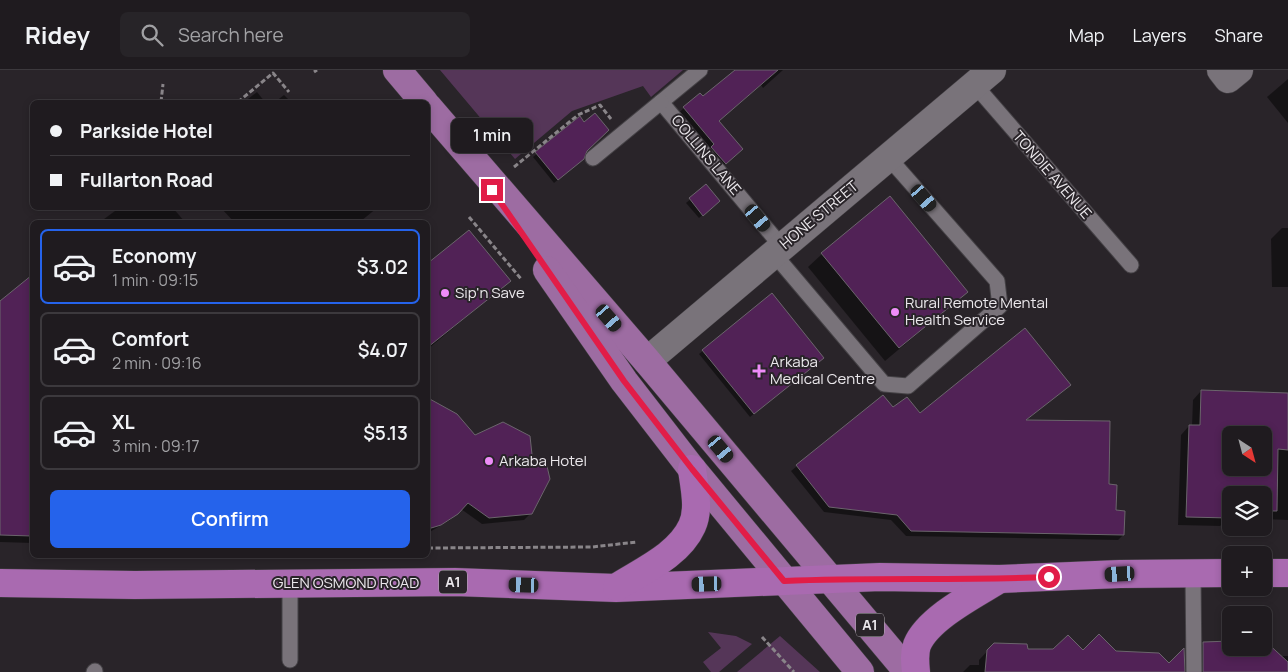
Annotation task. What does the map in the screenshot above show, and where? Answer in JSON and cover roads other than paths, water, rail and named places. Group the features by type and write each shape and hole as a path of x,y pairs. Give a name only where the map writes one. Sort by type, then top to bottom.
{"highway":[{"path":"616,588 675,549 692,526 696,501 692,469"},
{"name":"GLEN OSMOND ROAD","path":"0,583 455,582 616,588 831,579 1000,579 1222,573"},
{"path":"1272,573 1288,573"},
{"path":"916,672 914,657 923,636 943,616 1000,579"}],"main road":[{"path":"397,70 422,100"},
{"path":"430,109 647,361 831,579"},
{"path":"470,158 624,381 692,469 784,581"},
{"name":"A1","path":"831,579 908,672"},
{"name":"A1","path":"784,581 860,672"}],"street":[{"name":"HONE STREET","path":"647,361 983,77"}],"lane":[{"name":"COLLINS LANE","path":"700,70 661,102 884,384 908,386 1000,306 997,280 888,157"},
{"name":"TONDIE AVENUE","path":"983,77 1131,265"},
{"path":"593,158 661,102"},
{"path":"1193,573 1194,672"},
{"path":"290,583 290,660"}],"place":[{"name":"Sip'n Save","path":"445,293"},
{"name":"Rural Remote Mental Health Service","path":"895,312"},
{"name":"Arkaba Medical Centre","path":"759,371"},
{"name":"Arkaba Hotel","path":"489,461"}]}
